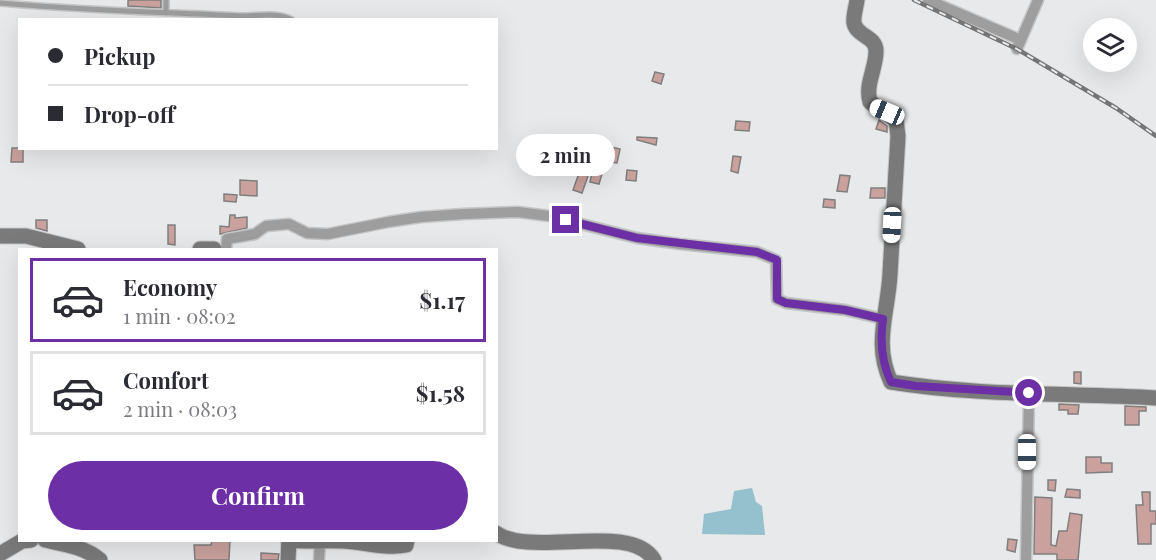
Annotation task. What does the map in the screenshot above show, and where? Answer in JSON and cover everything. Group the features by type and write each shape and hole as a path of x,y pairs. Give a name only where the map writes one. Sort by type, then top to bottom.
{"street":[{"path":"857,0 854,24 857,31 873,41 876,50 867,93 870,102 897,120 890,276 883,319 882,350 885,369 891,382 916,386 1029,393 1156,398"},
{"path":"928,0 1019,44 1038,0"},
{"path":"226,248 227,240 255,234 266,226 288,224 308,233 328,234 388,222 464,214 518,212 549,216 637,238 765,254 777,260 777,299 786,303 845,310 883,319"},
{"path":"0,236 26,236 74,248"},
{"path":"1026,560 1029,393"},
{"path":"498,535 513,540 618,542 638,546 654,560"},
{"path":"0,554 20,542"},
{"path":"54,542 80,548 100,560"},
{"path":"288,560 289,542"},
{"path":"319,560 320,542"},
{"path":"353,542 396,547 406,545 406,542"}],"lane":[{"path":"57,0 57,8"},
{"path":"166,0 166,13"},
{"path":"0,3 57,8 244,17 283,16 288,18"}],"water":[{"path":"752,488 756,502 762,506 765,535 702,534 704,514 731,509 734,491"}],"building":[{"path":"128,0 161,0 161,8 128,6"},
{"path":"655,72 664,74 661,84 652,81"},
{"path":"879,120 887,126 887,132 876,129"},
{"path":"736,121 750,122 749,131 735,130"},
{"path":"637,137 657,138 656,145 637,140"},
{"path":"603,145 620,149 617,163 608,162 607,168 604,167 599,184 590,182 596,155 601,156"},
{"path":"12,148 23,150 23,162 11,162"},
{"path":"733,156 741,157 738,173 731,171"},
{"path":"627,170 637,171 636,181 626,180"},
{"path":"579,173 588,176 582,193 573,190"},
{"path":"840,175 850,176 847,192 837,191"},
{"path":"240,180 257,181 257,196 240,195"},
{"path":"871,188 885,188 885,198 870,198"},
{"path":"224,194 237,195 236,202 224,201"},
{"path":"824,199 835,200 835,208 823,207"},
{"path":"230,215 235,215 235,218 247,217 247,228 220,234 220,226 229,227"},
{"path":"36,220 47,220 47,231 36,228"},
{"path":"168,225 175,225 175,245 168,244"},
{"path":"1074,372 1081,372 1081,384 1074,383"},
{"path":"1059,404 1079,405 1078,414 1068,414 1068,410 1059,410"},
{"path":"1125,406 1146,407 1146,411 1139,411 1139,425 1125,425"},
{"path":"1086,457 1101,457 1101,463 1112,463 1112,472 1086,473"},
{"path":"1048,480 1056,480 1055,491 1048,490"},
{"path":"1067,489 1080,490 1080,498 1065,497"},
{"path":"1142,492 1150,492 1150,511 1156,511 1156,524 1151,524 1151,544 1138,544 1136,505 1143,505"},
{"path":"1035,497 1052,498 1051,545 1056,546 1059,531 1067,531 1070,513 1082,515 1078,560 1057,560 1057,554 1034,554"},
{"path":"1008,539 1017,540 1015,552 1007,550"},
{"path":"212,542 230,542 229,560 195,560 194,545 211,545"},
{"path":"261,553 279,554 278,560 261,560"}],"railway":[{"path":"914,0 1017,49 1116,108 1156,136"}],"route":[{"path":"566,220 637,238 729,248 757,252 772,257 777,260 777,299 786,303 845,310 883,319 882,350 885,369 891,382 916,386 1029,393"}]}
